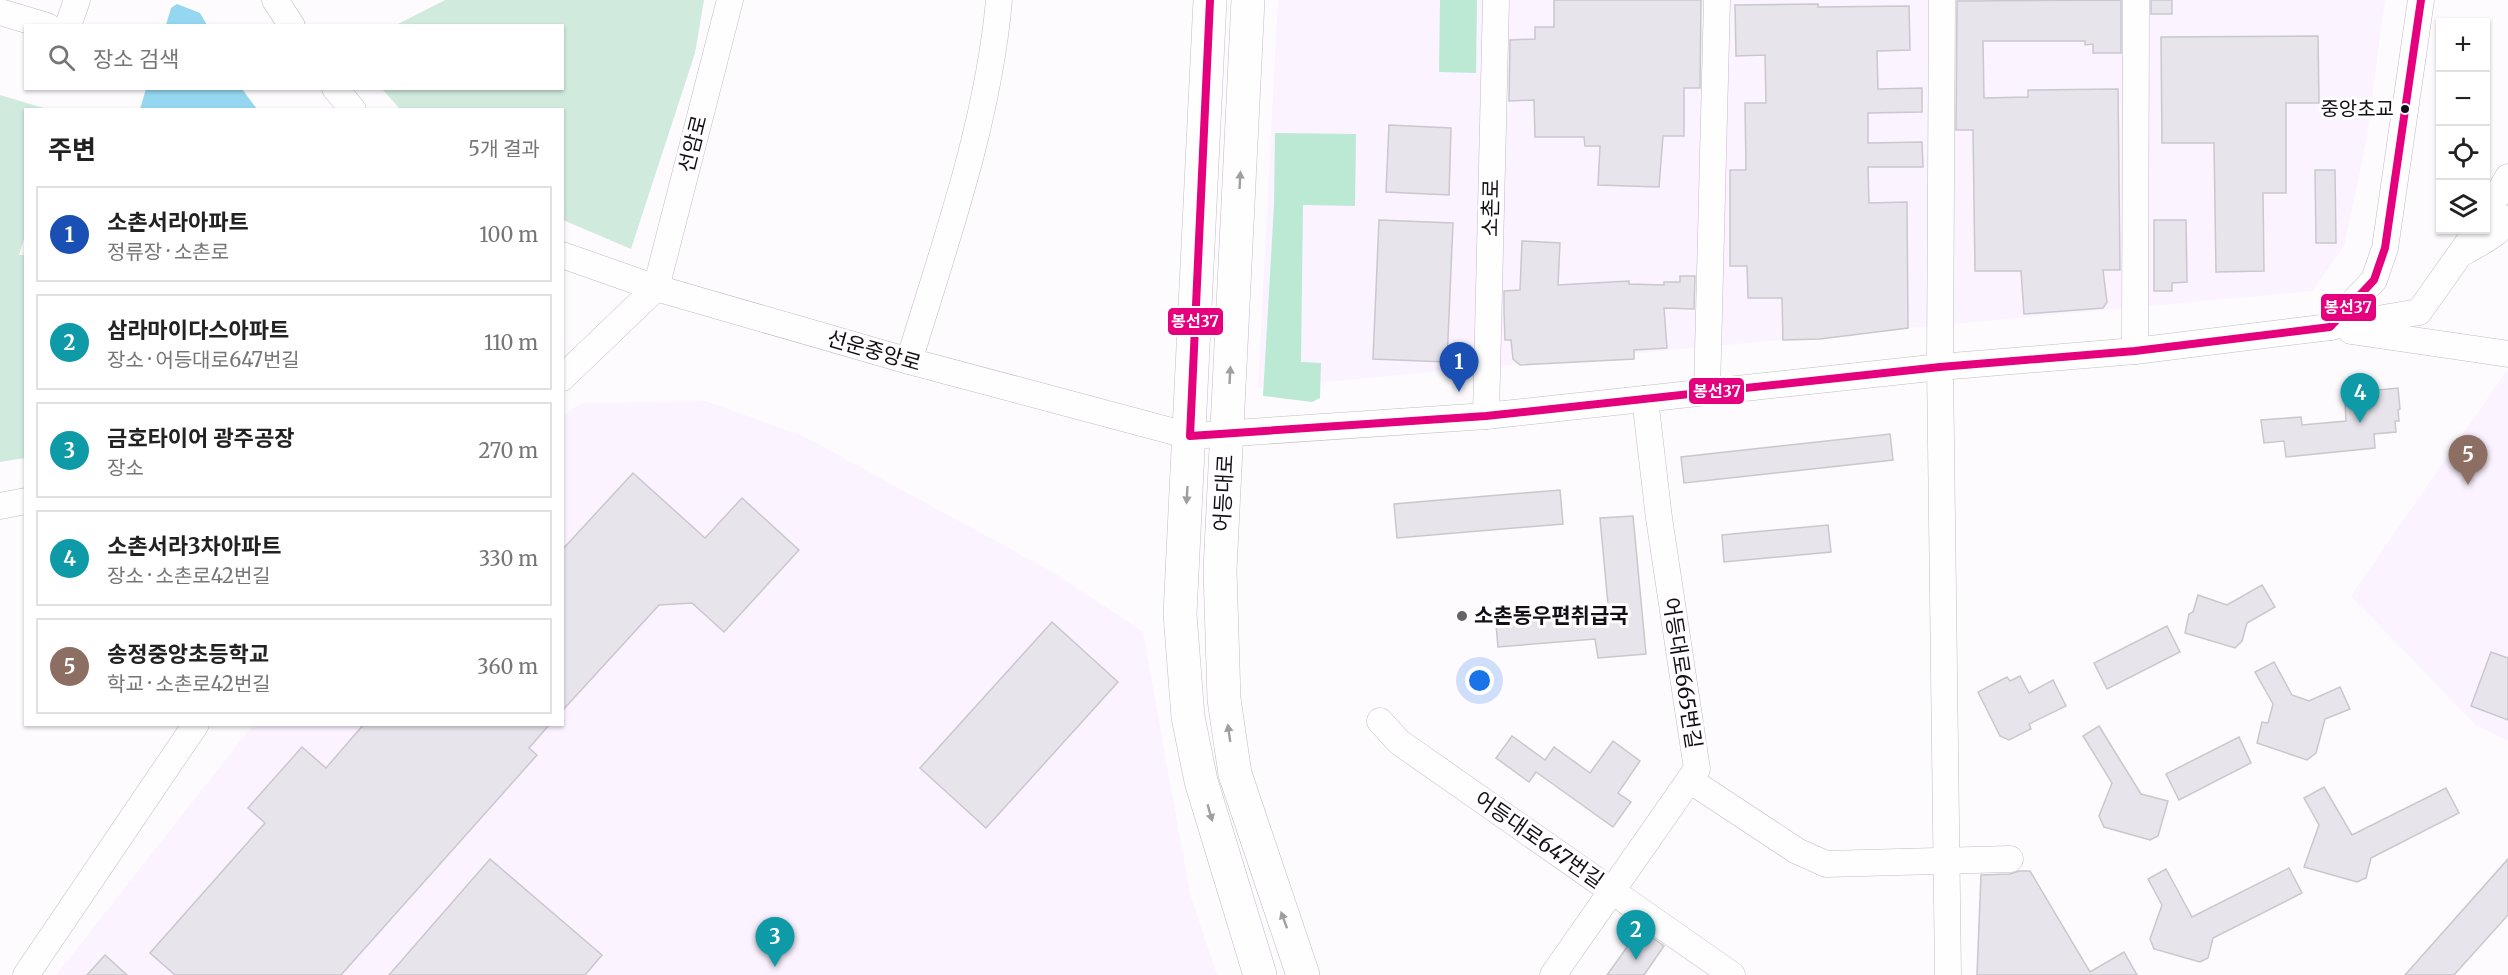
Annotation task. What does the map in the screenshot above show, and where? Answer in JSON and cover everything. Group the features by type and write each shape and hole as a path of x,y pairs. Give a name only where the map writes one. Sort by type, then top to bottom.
{"main road":[{"name":"어등대로","path":"1210,0 1180,615 1188,717 1201,781 1260,975"},
{"name":"어등대로","path":"1248,0 1220,570 1225,710 1235,774 1303,975"}],"street":[{"path":"69,24 77,0"},
{"path":"275,0 291,24"},
{"name":"선암로","path":"656,288 730,0"},
{"path":"909,361 977,133 995,44 999,0"},
{"name":"소촌로","path":"1486,416 1496,0"},
{"path":"1707,391 1717,0"},
{"path":"1942,0 1940,367 1948,975"},
{"path":"2135,351 2136,0"},
{"path":"2330,327 2374,280 2385,248 2421,0"},
{"path":"0,12 40,24"},
{"path":"337,90 351,108"},
{"path":"2490,208 2508,177"},
{"path":"2463,253 2488,239 2503,227 2508,219"},
{"path":"1190,436 1486,416 1940,367 2135,351 2330,327 2419,312 2475,234"},
{"name":"선운중앙로","path":"564,256 656,288 909,361 1190,436"},
{"path":"564,376 656,288"},
{"path":"2330,327 2406,340 2504,347"},
{"name":"어등대로665번길","path":"1553,975 1691,781 1697,769 1660,529 1645,399"},
{"path":"0,506 24,501"},
{"name":"어등대로647번길","path":"1380,721 1399,742 1732,975"},
{"path":"26,975 195,726"},
{"path":"1691,781 1812,860 1826,864 2010,859"}],"shaded area":[{"path":"1278,0 2385,0 2366,142 2344,246 2312,291 1258,388"},
{"path":"2508,369 2508,741 2476,725 2351,596"},
{"path":"706,401 803,436 1054,573 1143,632 1190,894 1217,975 56,975 252,726 564,726 564,414 582,403"}],"green space":[{"path":"445,0 704,0 695,53 631,249 564,220 564,108 399,108 383,90 564,90 564,24 398,24"},
{"path":"1440,0 1477,0 1476,73 1439,72"},
{"path":"0,95 44,108 24,108 24,239 19,255 24,255 24,458 0,462"},
{"path":"1275,133 1356,134 1355,206 1303,205 1301,362 1321,363 1320,398 1312,402 1263,396 1274,205"}],"water":[{"path":"177,4 200,13 206,24 166,24 171,8"},
{"path":"146,90 243,90 256,108 140,108"}],"building":[{"path":"1554,0 1701,0 1700,88 1684,88 1684,136 1663,136 1659,187 1598,185 1600,146 1585,146 1584,137 1535,137 1534,100 1509,101 1510,40 1535,39 1535,27 1554,27"},
{"path":"2121,0 2121,53 2093,53 2093,44 2085,45 2085,41 1983,41 1984,98 2028,97 2028,90 2118,89 2120,270 2103,270 2107,302 2103,308 2024,314 2021,271 1975,271 1973,130 1956,130 1957,1"},
{"path":"2151,0 2172,0 2172,14 2151,14"},
{"path":"1818,4 1818,7 1909,6 1910,50 1877,51 1878,89 1922,88 1922,112 1868,113 1868,143 1922,142 1923,167 1868,167 1869,203 1907,202 1908,328 1820,339 1783,340 1782,298 1748,298 1747,266 1730,266 1730,170 1746,170 1745,103 1766,103 1765,55 1736,56 1735,5"},
{"path":"2318,36 2319,103 2286,103 2286,193 2263,193 2264,271 2216,272 2214,143 2162,143 2161,37"},
{"path":"1389,125 1451,128 1449,195 1386,192"},
{"path":"2315,170 2335,170 2336,243 2316,243"},
{"path":"1379,220 1453,223 1447,362 1373,359"},
{"path":"2154,220 2186,220 2187,282 2172,283 2172,291 2154,291"},
{"path":"1522,241 1560,243 1558,285 1629,281 1629,284 1664,285 1664,282 1680,282 1680,276 1695,276 1694,309 1664,308 1667,348 1634,350 1634,359 1520,365 1513,359 1511,340 1505,340 1504,291 1520,290"},
{"path":"2398,388 2400,409 2398,410 2399,421 2395,421 2396,432 2374,434 2375,448 2286,457 2284,441 2264,443 2261,420 2301,417 2302,425 2346,421 2345,402 2370,400 2369,391"},
{"path":"1890,434 1893,460 1684,483 1681,457"},
{"path":"633,473 705,538 742,498 799,550 724,632 692,603 659,605 564,709 564,548"},
{"path":"1560,490 1563,524 1397,538 1394,504"},
{"path":"1633,516 1646,654 1598,658 1595,639 1498,647 1496,625 1609,615 1600,518"},
{"path":"1828,525 1831,552 1724,562 1722,535"},
{"path":"2262,585 2275,607 2247,623 2242,641 2235,648 2185,633 2189,614 2193,612 2198,595 2227,605"},
{"path":"1052,622 1118,682 986,828 920,768"},
{"path":"2167,626 2180,652 2107,689 2094,663"},
{"path":"2491,652 2508,658 2508,720 2471,706"},
{"path":"2274,662 2292,695 2309,701 2340,687 2350,709 2325,719 2316,753 2307,760 2257,743 2262,722 2268,723 2273,704 2255,672"},
{"path":"2020,676 2029,693 2053,680 2066,706 2029,724 2031,729 2009,740 2000,736 1978,692 2007,677 2010,681"},
{"path":"362,726 548,726 529,748 537,755 341,975 175,975 150,953 265,823 248,808 302,747 326,768"},
{"path":"2099,726 2141,794 2168,801 2158,836 2150,840 2104,827 2099,816 2112,783 2083,736"},
{"path":"1512,736 1545,760 1554,747 1590,773 1613,741 1640,761 1618,793 1631,802 1613,827 1536,772 1529,782 1496,758"},
{"path":"2239,737 2251,763 2179,800 2166,774"},
{"path":"2324,787 2352,835 2446,788 2459,813 2371,858 2366,878 2357,882 2304,867 2319,825 2304,798"},
{"path":"490,859 602,955 585,975 389,975"},
{"path":"2508,859 2508,915 2454,975 2405,975"},
{"path":"2289,868 2302,893 2213,938 2208,958 2200,962 2154,949 2150,939 2162,905 2148,879 2166,869 2192,917"},
{"path":"2030,871 2090,972 2124,952 2137,975 1977,975 1981,875 2010,874"},
{"path":"1640,929 1664,946 1644,975 1607,975"},
{"path":"105,955 127,975 87,975"}],"transit line":[{"name":"봉선37","path":"1210,0 1190,436 1486,416 1940,367 2135,351 2330,327 2374,280 2385,248 2421,0"}],"place":[{"name":"중앙초교","path":"2405,109"},
{"name":"소촌서라아파트","path":"1459,392"},
{"name":"소촌서라3차아파트","path":"2360,423"},
{"name":"송정중앙초등학교","path":"2468,485"},
{"name":"소촌동우편취급국","path":"1462,616"},
{"name":"삼라마이다스아파트","path":"1636,960"},
{"name":"금호타이어 광주공장","path":"775,967"}]}
